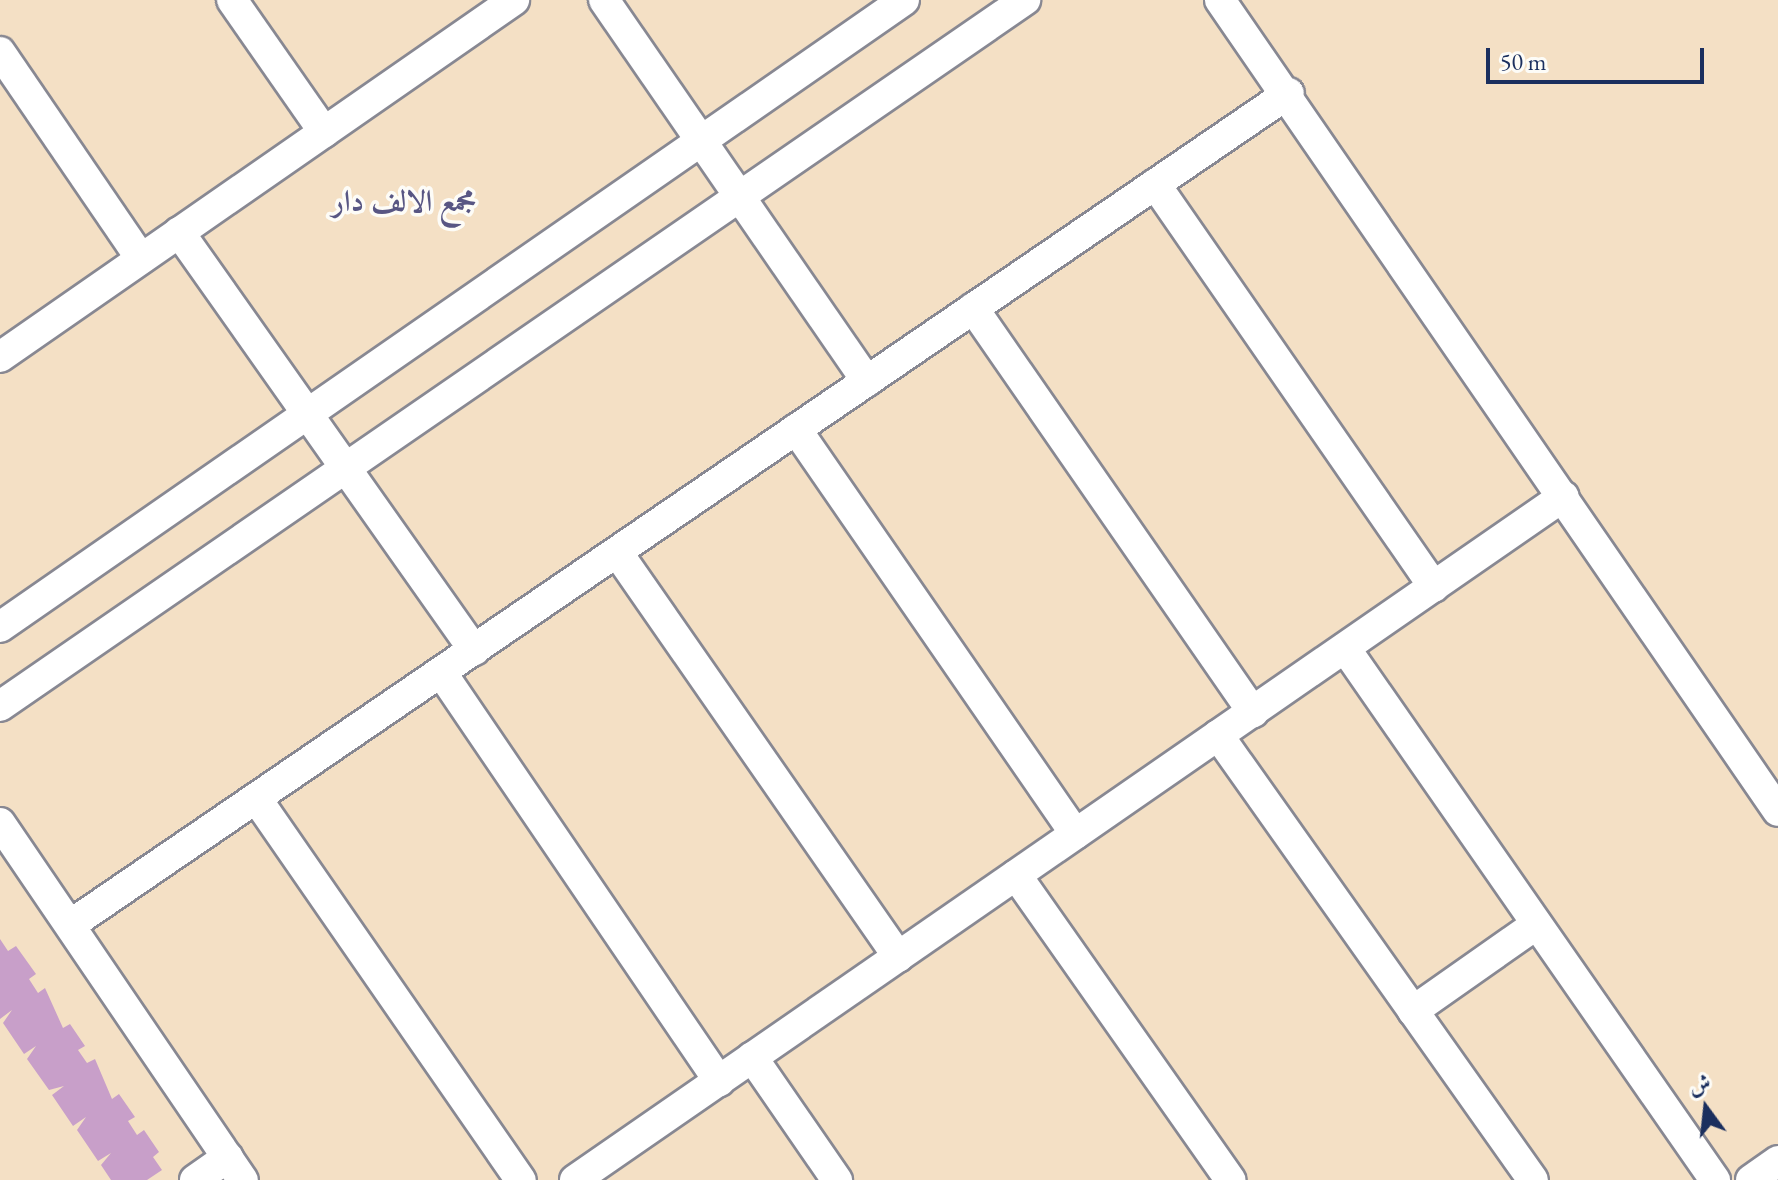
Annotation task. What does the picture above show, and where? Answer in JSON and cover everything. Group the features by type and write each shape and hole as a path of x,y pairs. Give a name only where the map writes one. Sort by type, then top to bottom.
{"street":[{"path":"232,0 324,132"},
{"path":"604,0 867,381"},
{"path":"0,627 904,0"},
{"path":"0,706 1025,0"},
{"path":"1220,0 1289,93 1778,811"},
{"path":"0,357 510,1"},
{"path":"0,52 141,259"},
{"path":"73,923 1289,93"},
{"path":"1155,184 1434,587"},
{"path":"179,232 341,470 474,650"},
{"path":"973,308 1253,712"},
{"path":"796,429 1075,834"},
{"path":"575,1180 1564,496"},
{"path":"617,552 898,957"},
{"path":"1345,648 1715,1180"},
{"path":"441,672 719,1081"},
{"path":"1218,735 1413,1011 1521,1176"},
{"path":"256,798 521,1180"},
{"path":"0,823 73,923 235,1169 195,1180"},
{"path":"1016,875 1230,1180"},
{"path":"1413,1011 1537,924"},
{"path":"752,1057 837,1180"},
{"path":"1751,1180 1778,1161"}],"building":[{"path":"0,939 8,951 16,946 36,974 29,979 38,993 45,988 63,1028 70,1024 85,1046 78,1050 87,1063 95,1059 112,1099 119,1094 135,1117 128,1121 137,1135 144,1130 159,1152 153,1157 162,1170 147,1180 111,1180 101,1165 111,1153 98,1161 77,1130 86,1117 73,1126 52,1095 64,1086 49,1090 27,1059 36,1046 24,1054 3,1023 12,1010 0,1019"}],"district":[{"name":"مجمع الالف دار","path":"404,201"}]}
